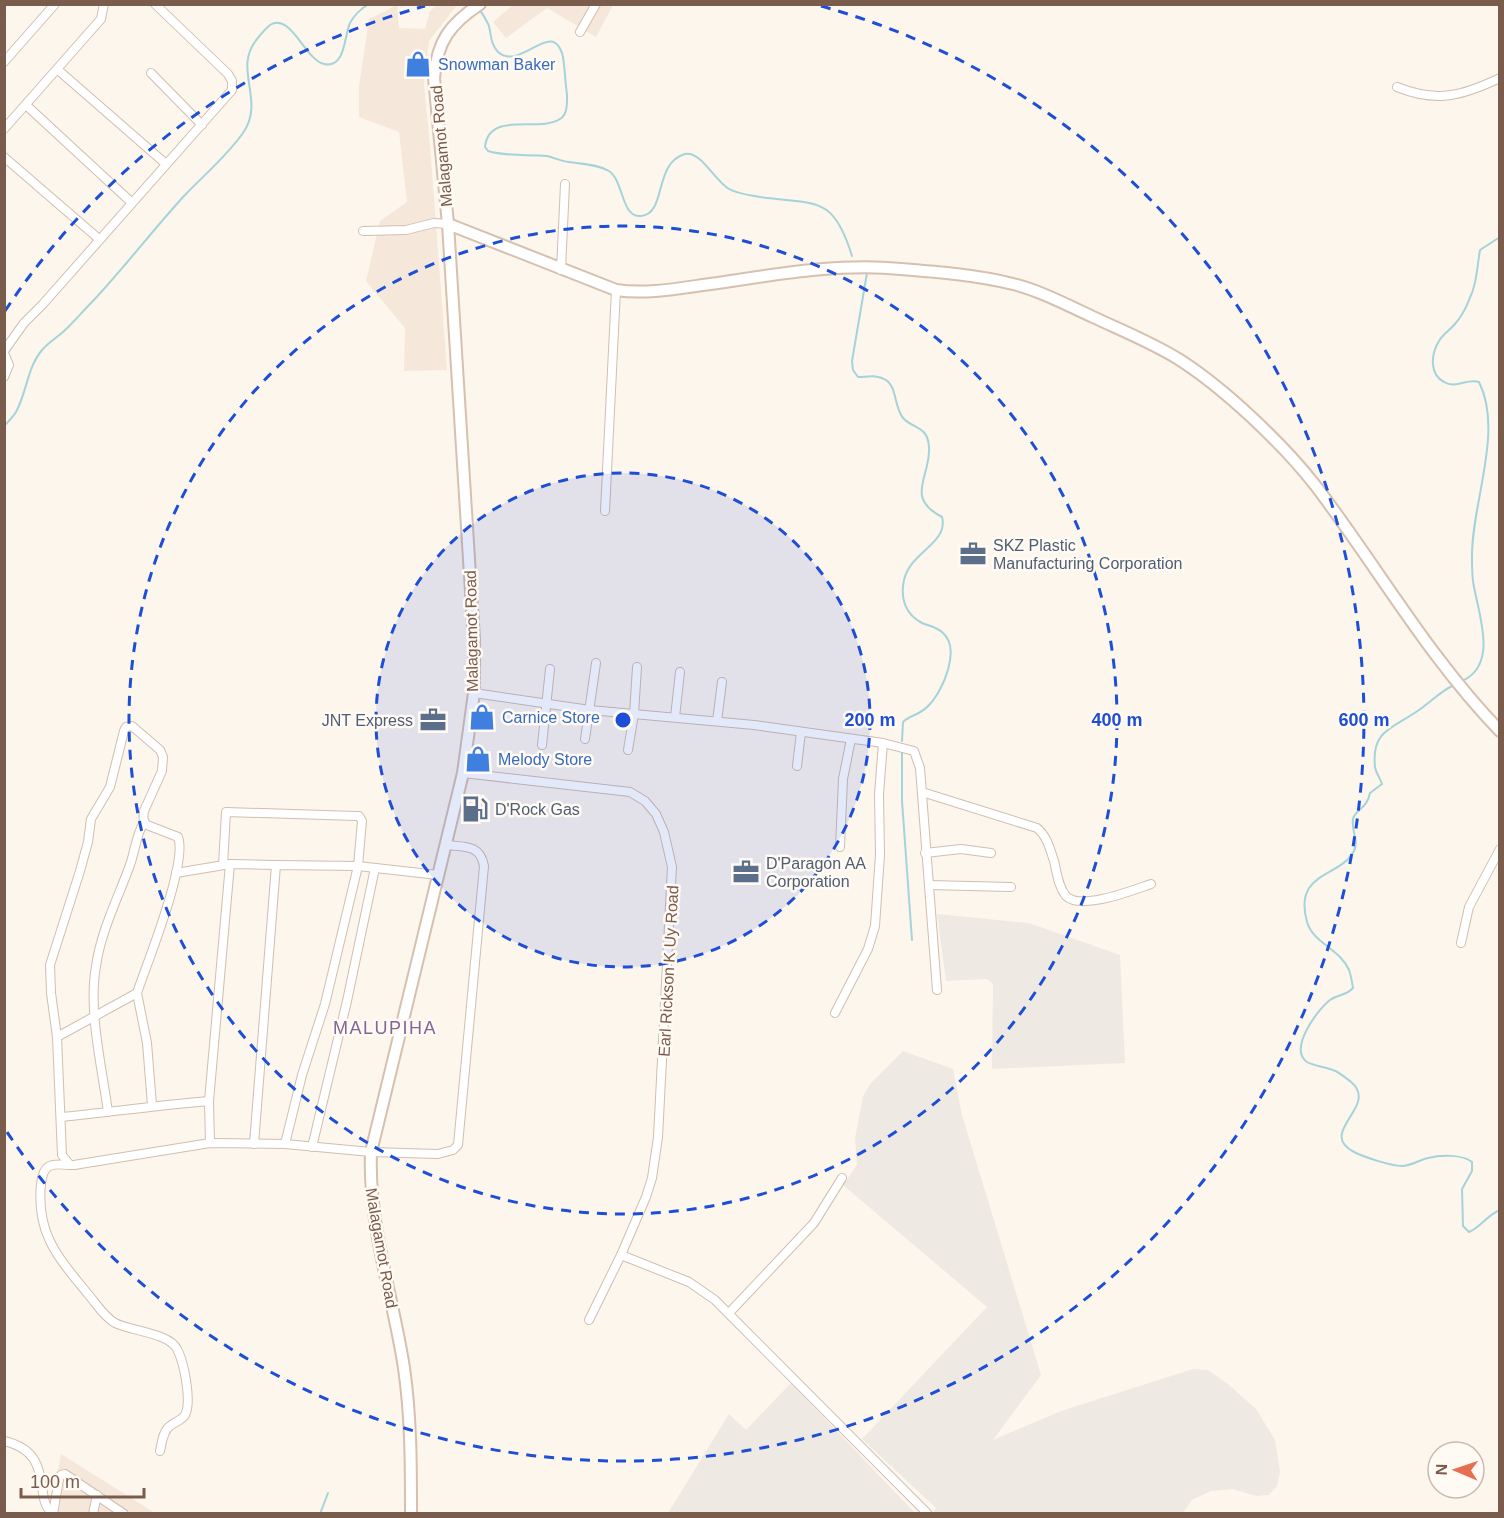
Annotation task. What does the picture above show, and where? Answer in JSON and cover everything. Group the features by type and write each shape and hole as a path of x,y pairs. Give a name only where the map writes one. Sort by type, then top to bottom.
{"street":[{"path":"4,62 55,4"},
{"path":"4,129 101,19 104,4"},
{"path":"4,377 9,365 4,352 24,323 230,93 232,81 155,4"},
{"name":"Malagamot Road","path":"411,1514 408,1399 375,1219 370,1178 371,1152 463,773 474,693 474,639 448,224 435,67 445,37 458,20 480,4"},
{"path":"580,32 596,4"},
{"path":"57,69 166,164"},
{"path":"151,73 202,125"},
{"path":"1397,87 1413,94 1445,97 1467,92 1500,78"},
{"path":"26,105 131,202"},
{"path":"4,157 99,239"},
{"path":"561,270 565,184"},
{"path":"363,231 406,230 434,224 448,224 561,270 627,292 656,291 799,271 897,268 962,275 1015,285 1050,297 1142,339 1181,360 1207,380 1278,444 1314,484 1452,678 1500,731"},
{"path":"605,511 616,290"},
{"path":"585,739 596,663"},
{"path":"628,750 634,714 637,667"},
{"path":"542,746 550,669"},
{"path":"675,717 680,672"},
{"path":"717,721 722,682"},
{"path":"474,693 590,710 717,721 801,732 883,743 914,751 918,761 922,792 937,990"},
{"path":"70,1165 62,1155 57,1037 50,978 52,956 80,871 88,842 91,819 110,787 124,731 129,726 135,728 154,744 163,757 162,771 144,811 144,822 99,951 94,981 95,1015 108,1112"},
{"path":"797,766 801,732"},
{"path":"840,848 843,779 851,739"},
{"path":"835,1013 868,949 874,926 880,855 879,794 883,743"},
{"name":"Earl Rickson K Uy Road","path":"463,773 630,792 639,796 650,806 664,832 670,856 673,880 658,1137 652,1178 636,1223 590,1320"},
{"path":"922,792 1037,828 1044,833 1047,840 1060,885 1069,898 1075,901 1095,900 1151,884"},
{"path":"210,1143 209,1101 227,865 224,815 227,812 359,816 362,821 358,866 325,1004 302,1075 285,1144"},
{"path":"144,822 178,837 180,844 176,873 137,993 147,1043 152,1105"},
{"path":"160,1450 168,1428 182,1419 188,1409 188,1395 180,1357 172,1342 127,1328 106,1317 69,1273 48,1240 43,1227 40,1194 44,1172 55,1164 70,1165 210,1143 285,1144 371,1152 438,1154 453,1150 458,1145 484,866 482,856 477,850 446,845"},
{"path":"926,853 961,849 991,853"},
{"path":"1461,943 1469,907 1500,849"},
{"path":"176,873 227,865 276,865 358,866 438,875"},
{"path":"254,1144 276,865"},
{"path":"312,1147 347,1001 375,868"},
{"path":"929,885 1011,887"},
{"path":"57,1037 137,993"},
{"path":"62,1117 152,1105 209,1101"},
{"path":"729,1313 814,1223 842,1178"},
{"path":"621,1255 689,1282 715,1300 928,1514"},
{"path":"4,1441 18,1446 36,1461 40,1470 46,1506 53,1513"},
{"path":"53,1513 59,1479 63,1474 124,1514"},
{"path":"93,1514 97,1495"}],"shaded area":[{"path":"397,5 399,28 425,29 430,11 437,5 457,5 429,41 424,84 447,370 404,371 405,328 366,281 380,221 407,202 399,132 359,117 359,86 369,19"},
{"path":"513,5 613,5 596,37 547,8 506,38 493,22"},
{"path":"937,914 1029,923 1120,955 1125,1063 992,1069 993,984 987,979 946,981"},
{"path":"903,1051 953,1069 962,1115 1041,1375 993,1440 1061,1411 1193,1369 1208,1370 1256,1409 1275,1440 1280,1472 1277,1486 1269,1495 1256,1496 1232,1489 1211,1491 1192,1500 1183,1513 933,1513 936,1508 862,1439 987,1307 843,1185 857,1165 855,1138 863,1096 871,1083"},
{"path":"791,1383 915,1513 668,1513 729,1414 746,1430"},
{"path":"61,1454 155,1513 50,1514"}],"waterway":[{"path":"4,426 16,412 33,364 42,350 67,329 172,209 243,133 249,121 251,109 248,73 250,50 262,33 270,25 278,23 285,25 317,61 331,64 336,61 343,50 352,20 369,4"},
{"path":"480,10 489,26 494,46 498,52 507,56 526,52 544,43 552,42 558,46 563,57 567,94 566,111 563,117 551,123 516,124 495,129 489,136 485,147 488,151 510,155 547,156 609,171 618,183 630,211 634,215 641,216 649,213 654,207 668,167 675,159 691,154 702,161 724,185 733,191 820,206 837,222 852,256"},
{"path":"1462,681 1474,673 1483,650 1472,558 1476,515 1488,445 1488,423 1486,402 1479,382 1453,384 1444,382 1436,374 1433,358 1442,336 1457,321 1472,294 1480,250 1500,237"},
{"path":"867,273 852,361 853,370 858,377 876,376 890,383 903,418 926,435 929,458 922,494 924,502 942,517 943,526 935,541 908,570 904,580 903,599 911,615 943,633 948,640 950,659 945,680 935,698 923,711 903,722 902,741"},
{"path":"1454,685 1385,732 1380,738 1376,745 1375,767 1382,784 1370,793 1366,803 1354,816 1356,843 1354,851 1347,860 1312,884 1306,893 1304,905 1310,929 1345,963 1350,972 1353,988 1325,1005 1312,1020 1301,1048 1302,1056 1307,1062 1338,1072 1358,1091 1355,1109 1344,1127 1342,1136 1344,1144 1358,1154 1397,1166 1409,1165 1439,1156 1457,1156 1468,1159 1472,1162 1472,1171 1462,1189 1463,1226 1469,1232 1500,1210"},
{"path":"902,751 902,801 912,940"},
{"path":"320,1514 328,1493"}],"place":[{"name":"Snowman Baker","path":"418,64"},
{"name":"SKZ Plastic Manufacturing Corporation","path":"973,554"},
{"name":"Carnice Store","path":"482,717"},
{"name":"JNT Express","path":"433,720"},
{"name":"Melody Store","path":"478,759"},
{"name":"D'Rock Gas","path":"475,809"},
{"name":"D'Paragon AA Corporation","path":"746,872"}],"district":[{"name":"MALUPIHA","path":"385,1028"}]}
